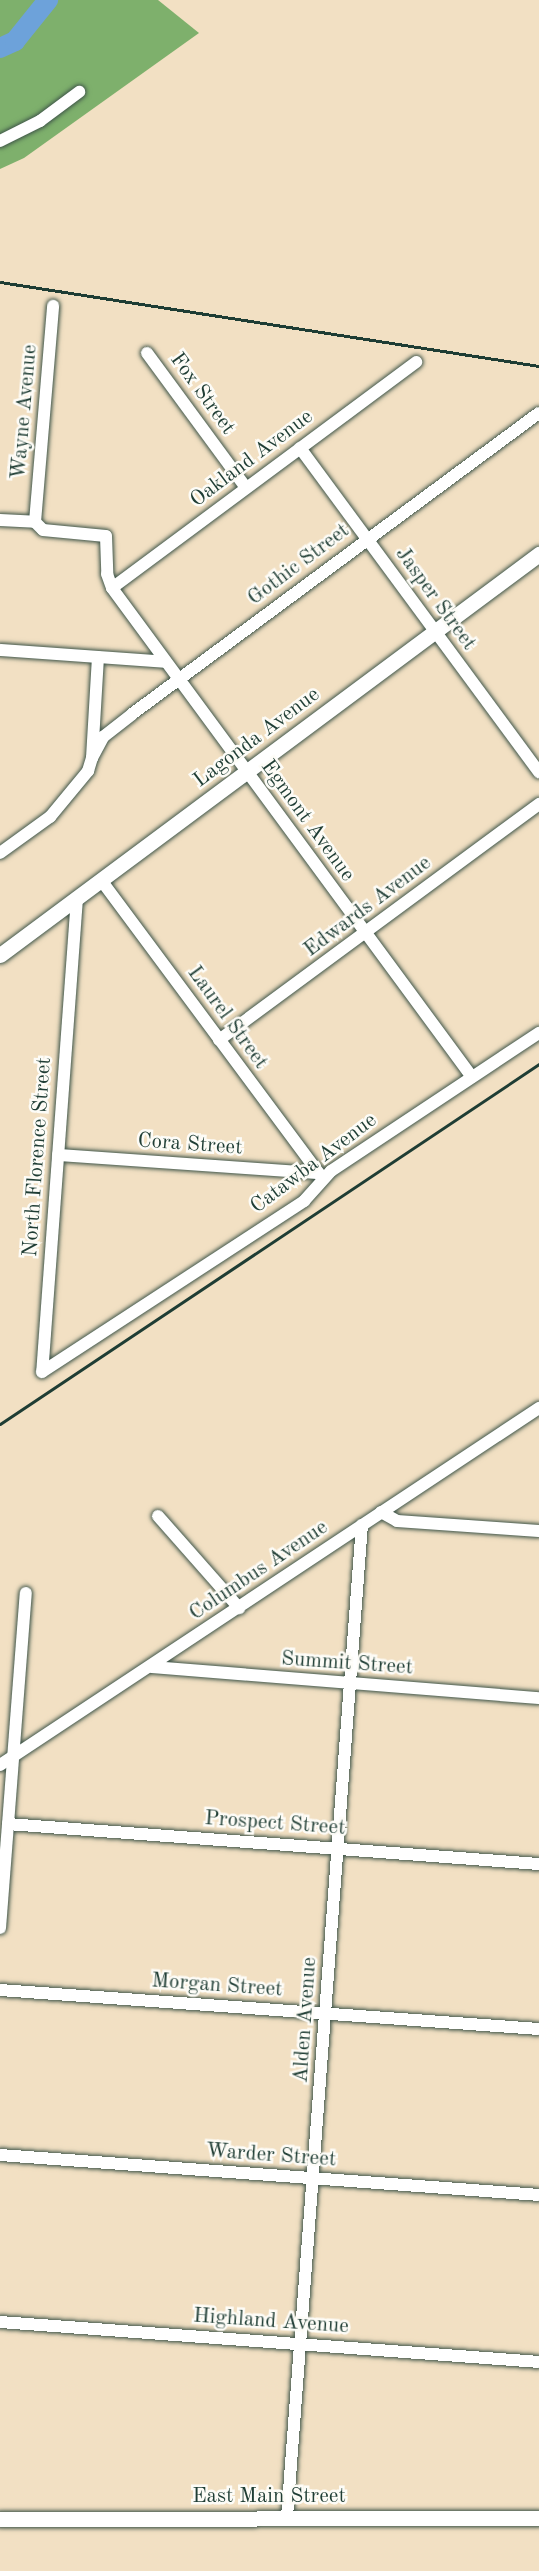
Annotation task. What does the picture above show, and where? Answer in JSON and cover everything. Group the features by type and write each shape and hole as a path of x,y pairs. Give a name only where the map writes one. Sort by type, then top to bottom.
{"main road":[{"name":"Lagonda Avenue","path":"0,955 539,554"},
{"name":"East Main Street","path":"0,2519 539,2518"}],"street":[{"path":"0,141 40,121 79,92"},
{"name":"Wayne Avenue","path":"35,522 53,306"},
{"name":"Fox Street","path":"147,353 246,488"},
{"name":"Oakland Avenue","path":"112,588 416,362"},
{"name":"Gothic Street","path":"0,853 65,802 84,777 103,737 366,538 539,413"},
{"name":"Jasper Street","path":"300,448 539,772"},
{"path":"0,519 35,522 42,530 106,536 107,574 112,588"},
{"name":"Egmont Avenue","path":"112,588 472,1077"},
{"path":"0,650 166,662"},
{"name":"Gothic Street","path":"92,758 98,657"},
{"name":"Edwards Avenue","path":"219,1041 539,804"},
{"name":"Laurel Street","path":"101,880 320,1176"},
{"name":"North Florence Street","path":"76,898 42,1372 81,1347"},
{"name":"Catawba Avenue","path":"81,1347 304,1201 320,1176 539,1033"},
{"name":"Cora Street","path":"58,1155 320,1176"},
{"name":"Columbus Avenue","path":"0,1765 152,1667 539,1408"},
{"path":"381,1512 397,1521 539,1530"},
{"path":"158,1516 239,1608"},
{"name":"Alden Avenue","path":"287,2517 362,1525"},
{"path":"0,1928 26,1593"},
{"name":"Summit Street","path":"152,1667 539,1698"},
{"name":"Prospect Street","path":"8,1824 539,1864"},
{"name":"Morgan Street","path":"0,1990 539,2030"},
{"name":"Warder Street","path":"0,2155 539,2195"},
{"name":"Highland Avenue","path":"0,2322 539,2362"}],"green space":[{"path":"0,0 158,0 199,33 24,158 0,169"}],"waterway":[{"path":"0,48 15,41 48,0"}],"railway":[{"path":"0,282 539,366"},
{"path":"0,1424 539,1064"}]}
